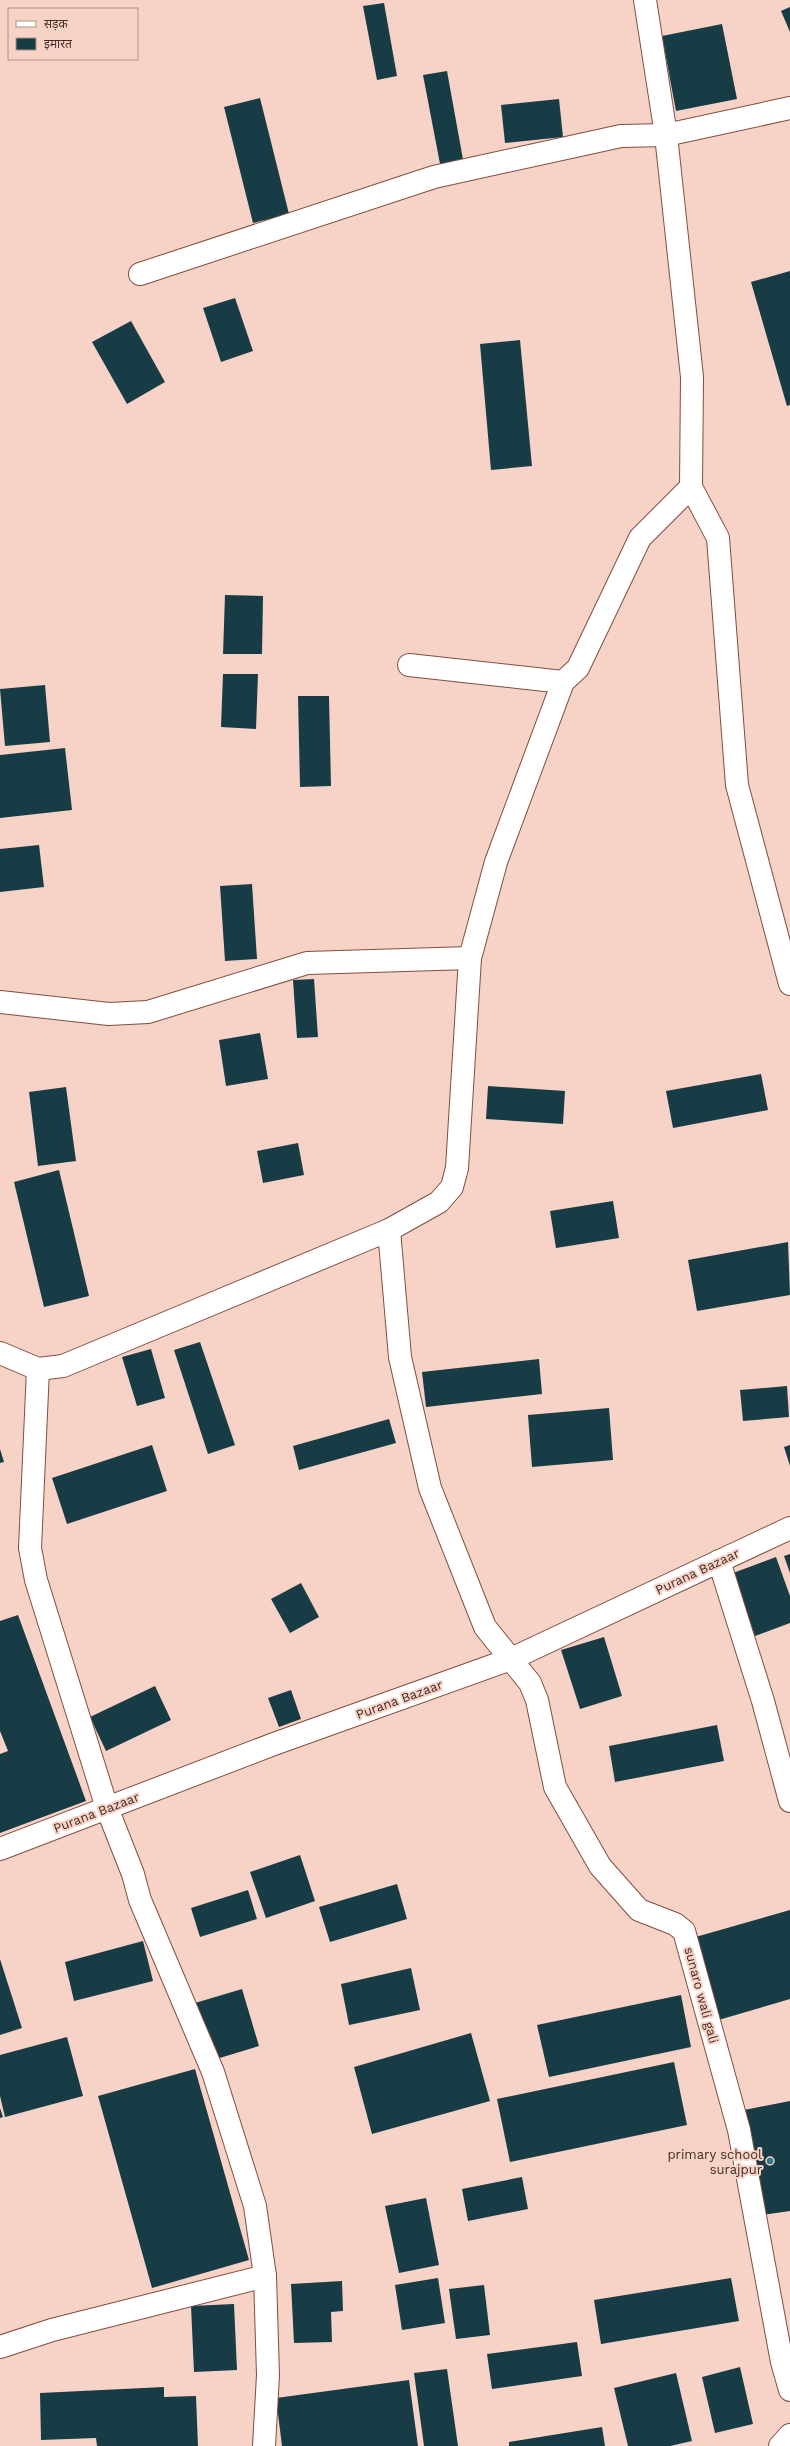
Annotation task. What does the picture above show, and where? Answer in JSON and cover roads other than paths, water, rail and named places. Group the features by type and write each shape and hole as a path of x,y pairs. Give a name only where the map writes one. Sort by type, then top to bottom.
{"street":[{"path":"645,0 666,135 692,377 691,487 718,538 737,785 790,984"},
{"path":"140,274 434,177 621,136 666,135 790,108"},
{"path":"0,1353 38,1369 63,1366 389,1230 439,1202 452,1187 457,1168 470,958 496,862 563,682 578,668 640,538 691,487"},
{"path":"409,664 563,682"},
{"path":"0,1002 109,1014 148,1012 307,963 470,958"},
{"path":"389,1230 400,1357 430,1488 485,1627 511,1659"},
{"path":"38,1369 30,1548 36,1580 107,1808 133,1874 140,1900 213,2072 254,2206 265,2276 268,2375 264,2446"},
{"name":"Purana Bazaar","path":"0,1849 274,1744 511,1659 790,1528"},
{"path":"719,1561 764,1701 790,1801"},
{"name":"sunaro wali gali","path":"511,1659 530,1683 537,1700 555,1787 600,1866 638,1910 675,1924 684,1931 739,2130 782,2362 790,2390"},
{"path":"0,2347 52,2330 265,2276"},
{"path":"780,2446 790,2435"}],"place":[{"name":"primary school surajpur","path":"770,2161"}]}
